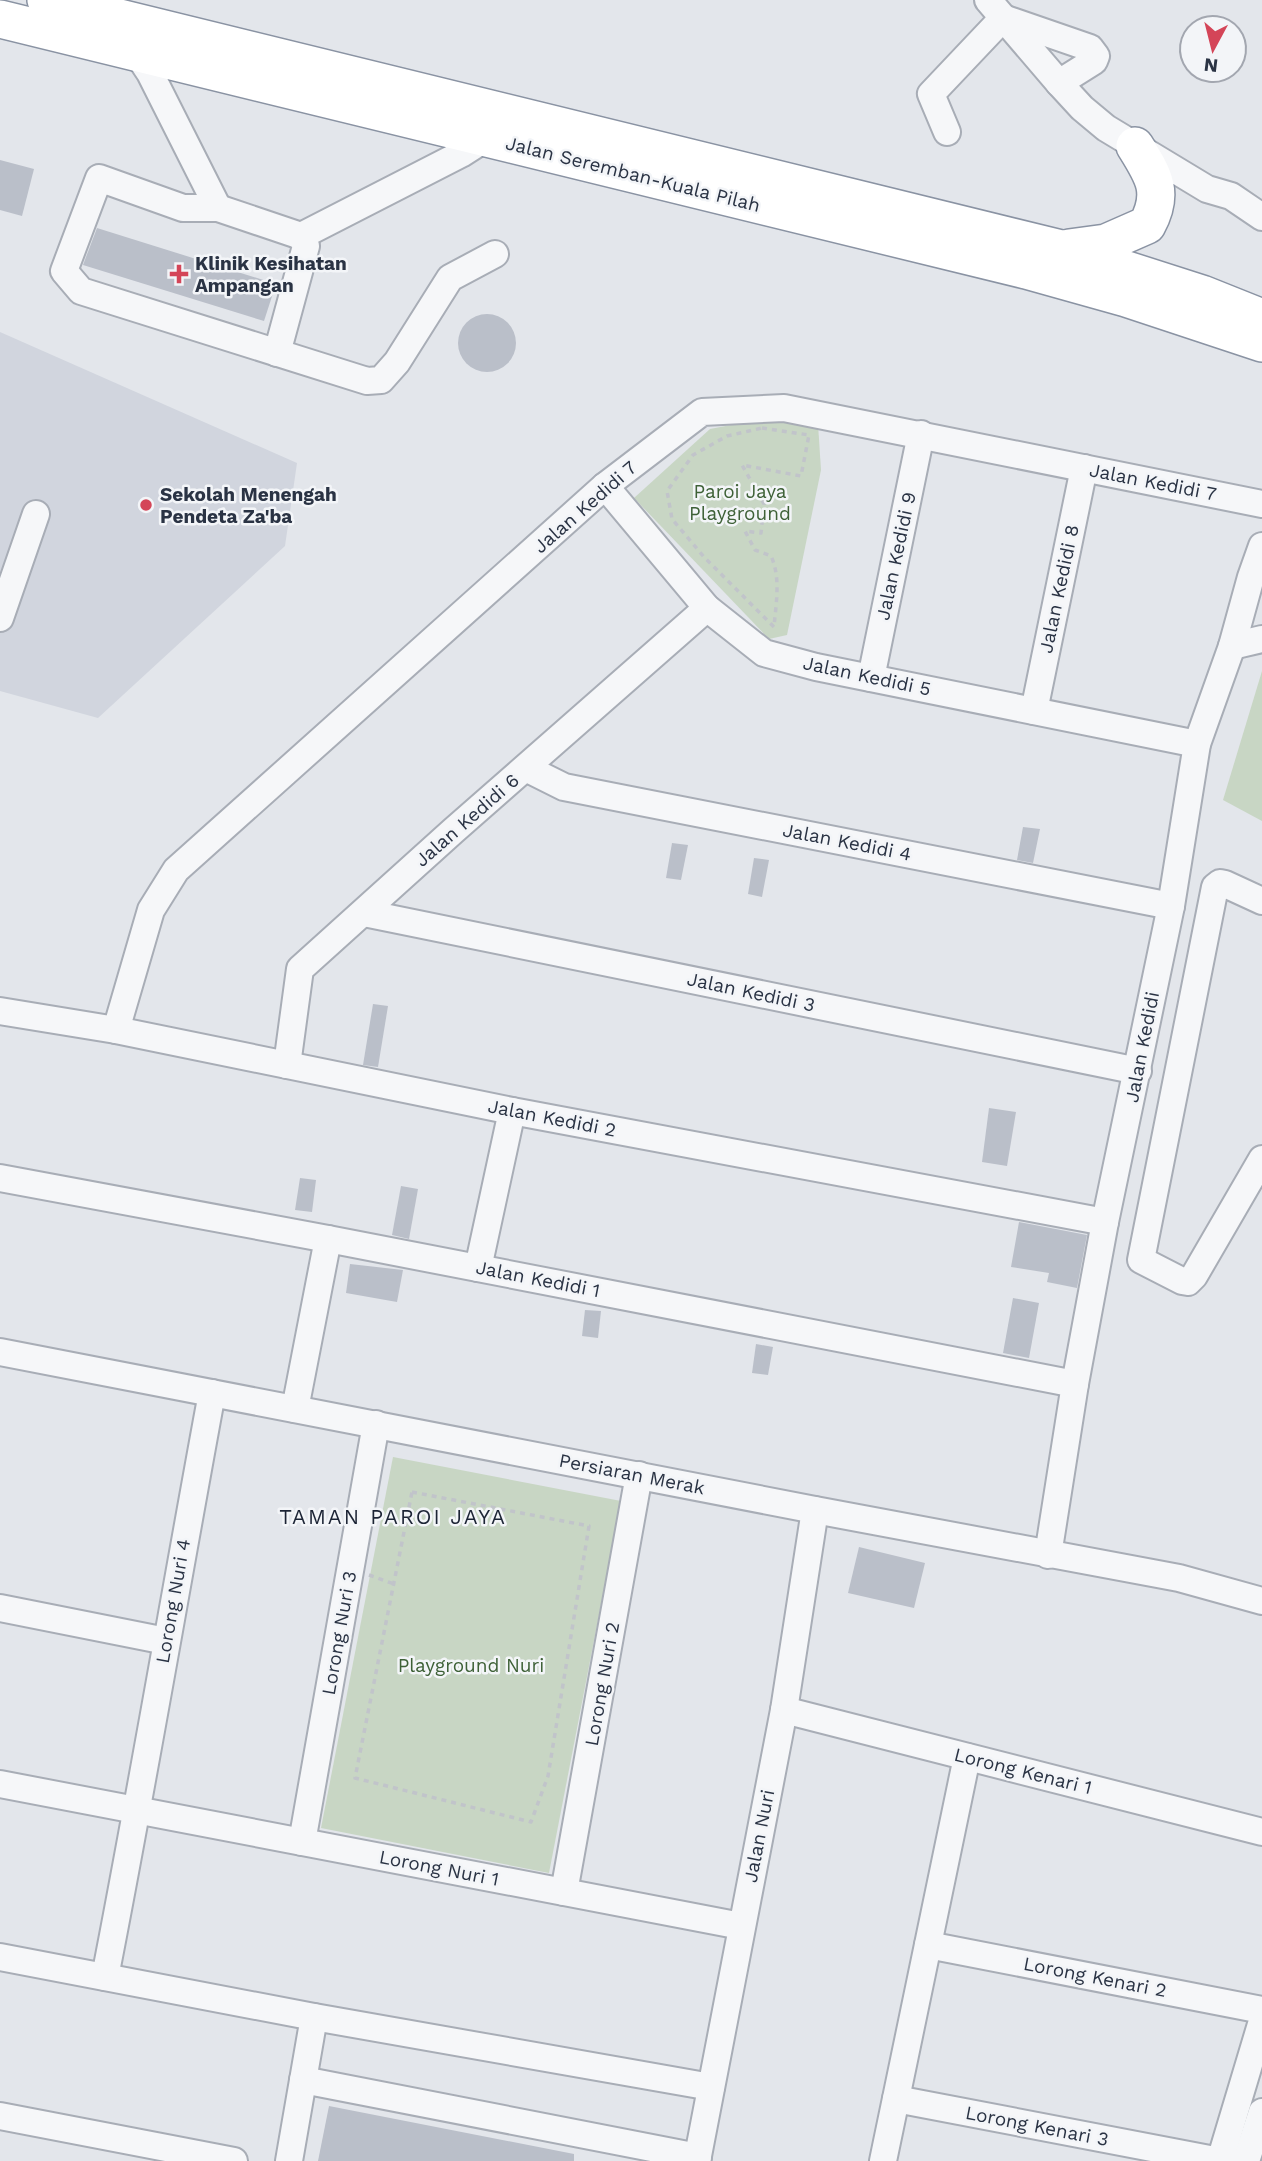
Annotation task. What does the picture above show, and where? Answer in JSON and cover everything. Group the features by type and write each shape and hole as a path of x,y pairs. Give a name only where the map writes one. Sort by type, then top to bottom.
{"highway":[{"name":"Jalan Seremban-Kuala Pilah","path":"46,0 1061,249 1202,294 1252,331"},
{"name":"Jalan Seremban-Kuala Pilah","path":"0,19 1026,270 1252,331"},
{"path":"1061,249 1106,243 1147,225 1157,199 1150,171 1135,146"},
{"path":"1252,331 1262,365"}],"street":[{"path":"995,9 1090,48 1096,56 1094,61 1059,83"},
{"path":"995,9 1082,108 1107,128 1207,189 1231,196 1262,217"},
{"path":"947,132 931,94 995,9"},
{"path":"136,52 150,73 218,208"},
{"path":"301,236 461,154 486,138"},
{"path":"277,353 306,246 301,236 218,208 183,208 99,178 64,271 81,291 367,382 381,380 397,362 450,278 495,254"},
{"path":"1207,189 1223,208 1262,235"},
{"name":"Jalan Kedidi 7","path":"116,1030 151,910 176,870 606,486 702,412 784,408 1262,504"},
{"name":"Jalan Kedidi 9","path":"871,678 921,434"},
{"name":"Jalan Kedidi 8","path":"1034,711 1084,468"},
{"name":"Jalan Kedidi 5","path":"606,486 707,608 764,653 816,667 1197,744"},
{"path":"0,618 36,514"},
{"name":"Jalan Kedidi","path":"1048,1555 1075,1384 1105,1222 1171,906 1197,744 1232,646 1262,546"},
{"name":"Jalan Kedidi 6","path":"287,1065 300,969 707,608"},
{"path":"1232,646 1262,639"},
{"name":"Jalan Kedidi 4","path":"526,768 564,787 1171,906"},
{"path":"1262,901 1225,884 1220,883 1215,887 1141,1260 1188,1282 1262,1159"},
{"name":"Jalan Kedidi 3","path":"364,913 1138,1071"},
{"path":"1151,1002 1188,1020"},
{"name":"Jalan Kedidi 2","path":"0,1011 116,1030 512,1111 1105,1222"},
{"path":"478,1268 512,1111"},
{"name":"Jalan Kedidi 1","path":"0,1178 1075,1384"},
{"path":"295,1409 328,1239"},
{"name":"Persiaran Merak","path":"0,1352 1179,1578 1262,1601"},
{"name":"Lorong Nuri 4","path":"105,1977 212,1393"},
{"name":"Lorong Nuri 3","path":"302,1842 376,1424"},
{"name":"Lorong Nuri 2","path":"564,1892 639,1475"},
{"name":"Jalan Nuri","path":"698,2159 784,1710 815,1510"},
{"path":"0,1608 166,1641"},
{"name":"Lorong Kenari 1","path":"784,1710 1262,1832"},
{"path":"883,2161 967,1757"},
{"name":"Lorong Nuri 1","path":"0,1784 741,1926"},
{"name":"Lorong Kenari 2","path":"928,1945 1262,2010"},
{"path":"0,1957 314,2017 711,2087"},
{"path":"289,2161 314,2017"},
{"path":"1220,2161 1262,2021"},
{"path":"303,2080 698,2159"},
{"name":"Lorong Kenari 3","path":"896,2099 1220,2161"},
{"path":"1246,2161 1262,2112"},
{"path":"0,2116 234,2161"}],"path":[{"path":"762,428 810,435 801,476 742,465 764,504 761,533 745,531 755,550 771,555 775,565 778,591 775,627 720,574 673,519 667,491 693,455 727,436 762,428"},
{"path":"412,1492 589,1526 548,1776 531,1822 355,1778 412,1492"}],"shaded area":[{"name":"Sekolah Menengah Pendeta Za'ba","path":"0,332 297,463 285,546 98,718 0,691"}],"green space":[{"name":"Paroi Jaya Playground","path":"762,419 818,424 821,470 787,635 769,639 634,498 710,429"},
{"path":"1262,671 1262,821 1223,800"},
{"name":"Playground Nuri","path":"393,1457 621,1501 549,1873 321,1828"}],"building":[{"path":"0,160 34,169 22,216 0,210"},
{"name":"Klinik Kesihatan Ampangan","path":"97,228 276,284 264,321 83,265"},
{"path":"481,314 493,314 508,322 516,337 516,349 508,364 493,372 481,372 466,364 458,349 458,337 466,322"},
{"path":"1023,827 1040,829 1033,863 1017,860"},
{"path":"672,843 688,845 681,880 666,878"},
{"path":"754,858 769,860 762,897 748,894"},
{"path":"373,1004 388,1006 378,1067 363,1065"},
{"path":"989,1108 1016,1112 1007,1166 982,1162"},
{"path":"300,1178 316,1180 312,1212 295,1210"},
{"path":"401,1186 418,1189 409,1239 392,1235"},
{"path":"1019,1222 1087,1235 1077,1288 1047,1282 1049,1273 1011,1267"},
{"path":"350,1264 403,1270 397,1302 346,1293"},
{"path":"1013,1298 1039,1303 1029,1358 1003,1353"},
{"path":"585,1310 601,1311 598,1338 582,1336"},
{"path":"756,1344 773,1347 768,1375 752,1373"},
{"path":"859,1547 925,1563 914,1608 848,1593"},
{"path":"329,2106 574,2154 574,2161 318,2161"}],"place":[{"name":"Klinik Kesihatan Ampangan","path":"179,274"},
{"name":"Sekolah Menengah Pendeta Za'ba","path":"146,505"}],"district":[{"name":"TAMAN PAROI JAYA","path":"393,1516"}]}
